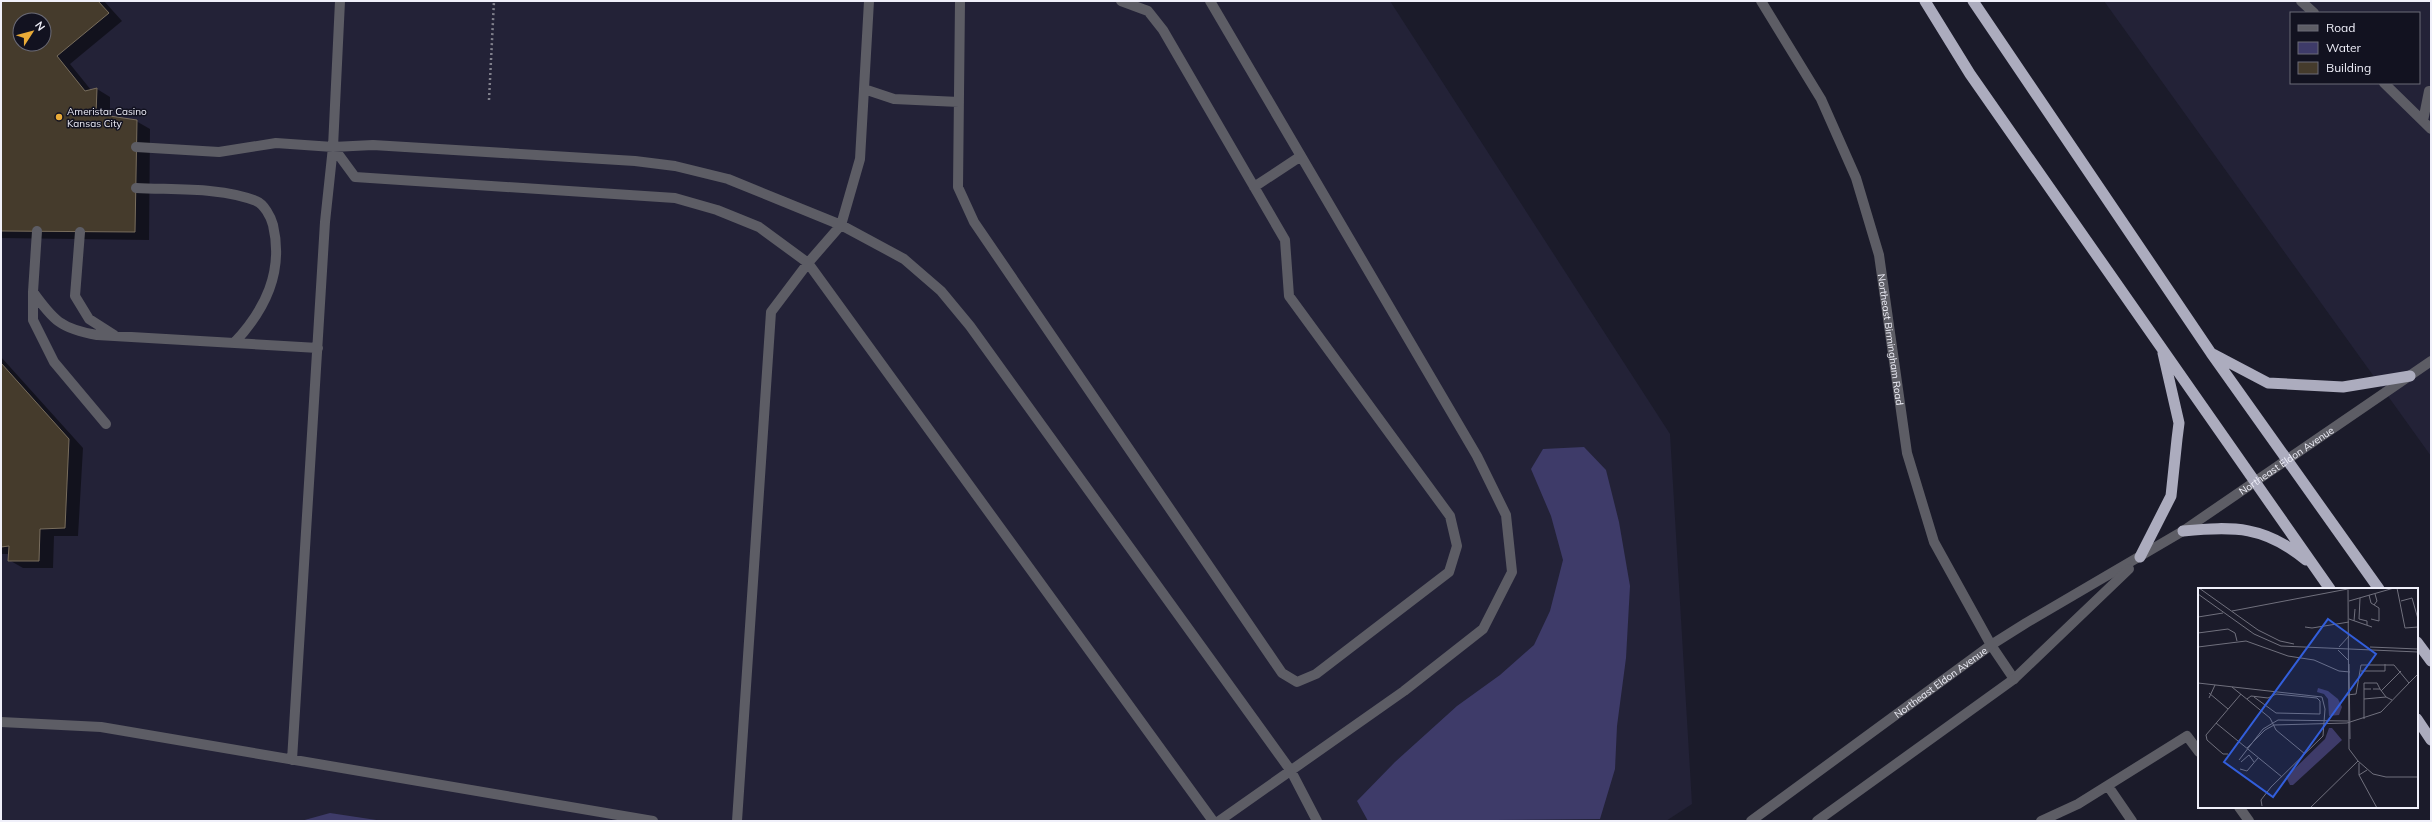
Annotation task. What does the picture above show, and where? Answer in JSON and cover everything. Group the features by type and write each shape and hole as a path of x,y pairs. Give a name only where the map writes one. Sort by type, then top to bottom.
{"highway":[{"path":"1925,1 1970,74 2329,588"},
{"path":"1973,1 2286,462 2378,588"},
{"path":"2140,557 2171,496 2179,423 2161,347"},
{"path":"2211,353 2268,383 2343,387 2410,376"},
{"path":"2183,531 2221,527 2267,536 2286,544 2316,568"},
{"path":"2418,643 2431,661"},
{"path":"2418,720 2431,740"}],"street":[{"path":"292,760 325,222 332,147 340,1"},
{"path":"737,821 772,312 808,263 842,225 860,159 869,1"},
{"path":"960,1 958,187 974,222 1282,673 1297,682 1316,674 1449,572 1457,546 1450,516 1289,296 1285,240 1164,30 1148,11 1120,1"},
{"path":"1210,1 1476,456 1506,515 1512,572 1483,629 1404,691 1219,821"},
{"name":"Northeast Birmingham Road","path":"1761,1 1821,99 1856,178 1879,255 1907,454 1934,542 1991,645 2014,679"},
{"path":"2302,1 2313,12"},
{"path":"2385,84 2431,129"},
{"path":"864,89 894,99 959,102"},
{"path":"2423,121 2429,91"},
{"path":"136,148 219,152 276,143 332,147 374,145 636,161 675,166 728,179 842,225 904,259 946,296 970,326 1291,771 1317,821"},
{"path":"332,147 356,177 675,198 717,210 760,227 808,263 1213,821"},
{"path":"1254,187 1301,156"},
{"path":"136,188 230,193 258,202 271,218 278,245 275,271 265,302 252,324 234,344"},
{"path":"37,231 33,292 33,320 54,362 106,424"},
{"path":"80,232 76,296 89,319 116,336"},
{"path":"33,292 51,317 74,331 116,336 318,348"},
{"name":"Northeast Eldon Avenue","path":"1751,821 1991,645 2026,622 2183,531 2286,462 2431,361"},
{"name":"Northeast Eldon Avenue","path":"1817,821 2014,679 2140,557"},
{"path":"1,722 101,727 653,821"},
{"path":"2041,821 2078,804 2187,736 2198,751"},
{"path":"2108,786 2132,821"},
{"path":"2240,808 2249,821"}],"path":[{"path":"489,100 494,1"}],"shaded area":[{"path":"1,1 1390,1 1670,434 1692,804 1666,821 1,821"},
{"path":"2104,1 2431,1 2431,456"}],"water":[{"path":"1584,447 1606,470 1619,522 1630,586 1626,658 1617,726 1615,769 1600,819 1368,821 1357,801 1395,762 1457,706 1500,675 1534,645 1550,611 1563,560 1551,516 1531,469 1543,449"},
{"path":"330,813 383,821 301,821"}],"building":[{"name":"Ameristar Casino Kansas City","path":"1,1 98,1 109,13 57,56 85,91 97,88 96,114 137,120 135,232 1,231"},
{"path":"1,363 69,439 65,528 40,529 39,561 8,561 9,546 1,547"}],"place":[{"name":"Ameristar Casino Kansas City","path":"59,117"}]}
